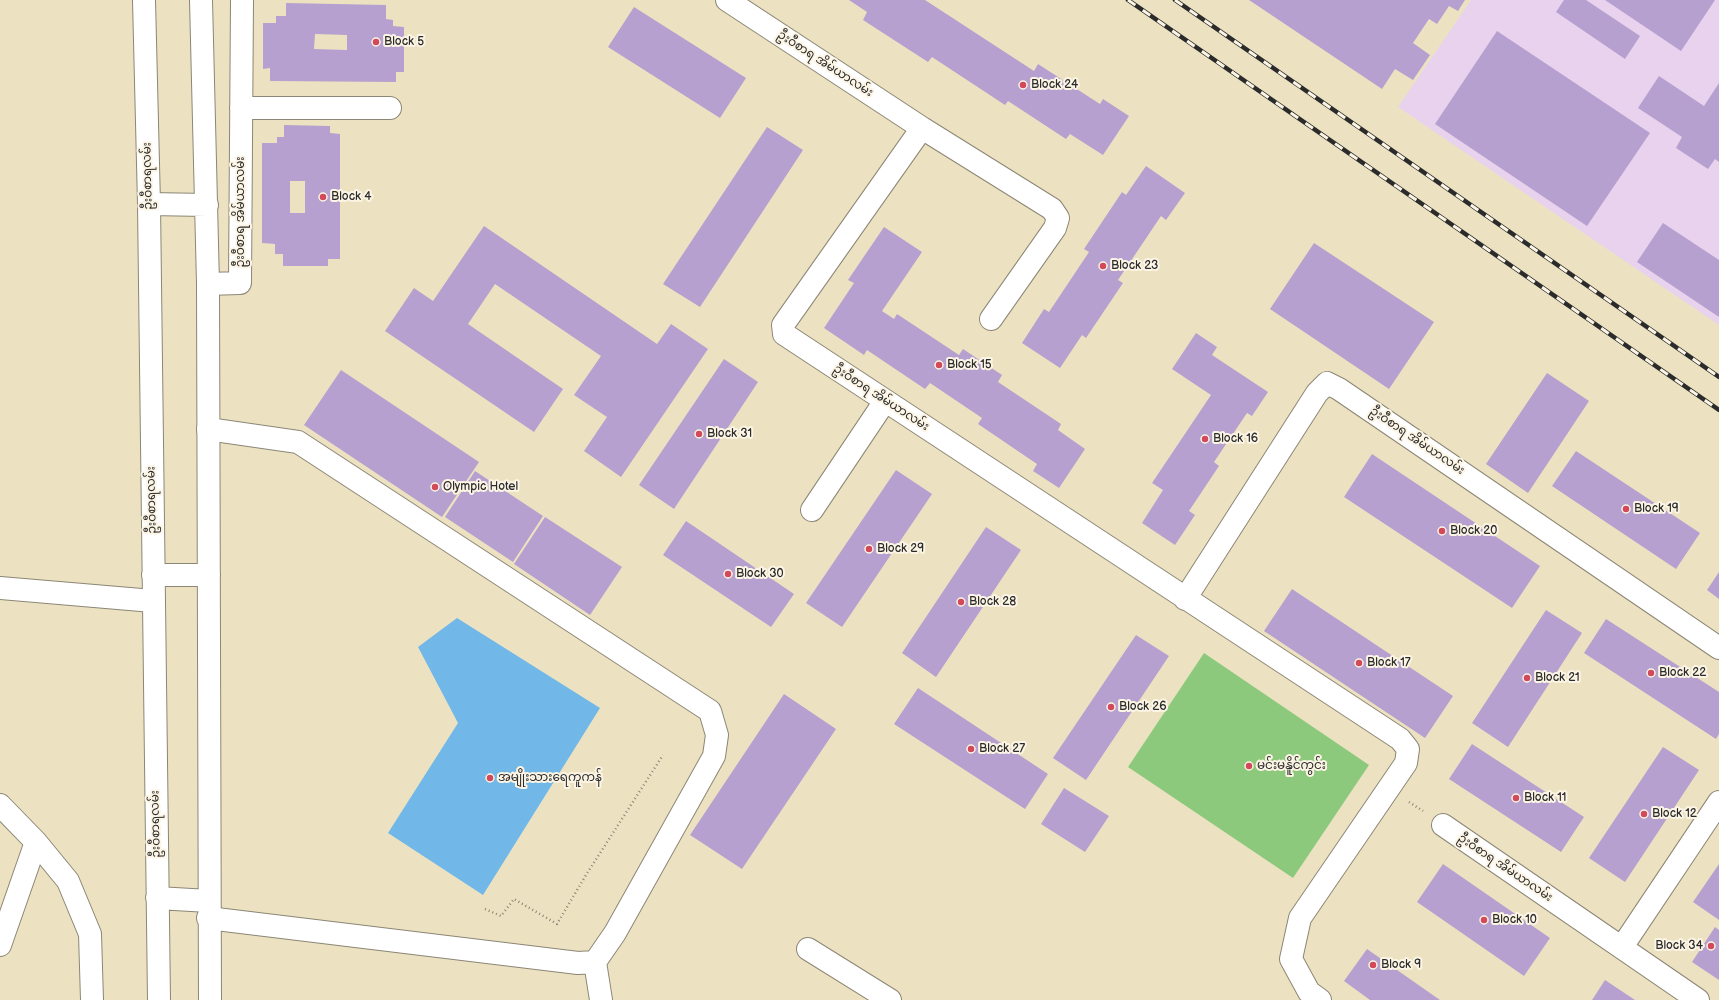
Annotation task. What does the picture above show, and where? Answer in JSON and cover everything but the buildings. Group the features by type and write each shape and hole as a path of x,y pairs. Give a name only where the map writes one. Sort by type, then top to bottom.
{"street":[{"name":"ဦးဝီစာရလမ်း","path":"144,0 149,204 159,1000"},
{"path":"201,0 208,284 210,1000"},
{"name":"ဦးဝီစာရ အိမ်ယာလမ်း","path":"208,284 240,283 242,0"},
{"name":"ဦးဝီစာရ အိမ်ယာလမ်း","path":"727,0 922,128 1052,209 1058,218 1055,228 992,319"},
{"path":"241,108 390,108"},
{"name":"ဦးဝီစာရ အိမ်ယာလမ်း","path":"922,128 783,325 784,334 1400,739 1408,749 1406,763 1300,918 1291,959 1309,992 1320,1000"},
{"path":"149,204 207,205"},
{"name":"ဦးဝီစာရ အိမ်ယာလမ်း","path":"1185,599 1317,393 1327,383 1339,388 1719,648"},
{"path":"812,510 885,401"},
{"path":"208,429 298,442 710,711 717,735 714,756 615,933 595,962 601,1000"},
{"path":"153,576 208,575"},
{"path":"0,588 153,601"},
{"path":"1622,947 1719,802"},
{"path":"0,805 36,842 68,881 90,934 92,1000"},
{"name":"ဦးဝီစာရ အိမ်ယာလမ်း","path":"1444,826 1698,1000"},
{"path":"0,945 36,842"},
{"path":"157,898 209,910 578,963 595,962"},
{"path":"808,949 890,1000"}],"path":[{"path":"485,909 501,916 514,898 557,924 590,869 663,755"},
{"path":"1389,788 1444,826"}],"shaded area":[{"path":"1471,0 1719,0 1719,325 1398,107"}],"green space":[{"name":"မင်းမနိူင်ကွင်း","path":"1204,653 1369,765 1293,878 1128,767"}],"water":[{"name":"အမျိုးသားရေကူကန်","path":"457,618 600,708 483,895 388,833 458,723 418,647"}],"railway":[{"path":"1128,0 1719,410"},
{"path":"1175,0 1719,377"}],"place":[{"name":"Block 5","path":"376,42"},
{"name":"Block 24","path":"1023,85"},
{"name":"Block 4","path":"323,197"},
{"name":"Block 23","path":"1103,266"},
{"name":"Block 15","path":"939,365"},
{"name":"Block 31","path":"699,434"},
{"name":"Block 16","path":"1205,439"},
{"name":"Olympic Hotel","path":"435,487"},
{"name":"Block 19","path":"1626,509"},
{"name":"Block 20","path":"1442,531"},
{"name":"Block 29","path":"869,549"},
{"name":"Block 30","path":"728,574"},
{"name":"Block 28","path":"961,602"},
{"name":"Block 17","path":"1359,663"},
{"name":"Block 22","path":"1651,673"},
{"name":"Block 21","path":"1527,678"},
{"name":"Block 26","path":"1111,707"},
{"name":"Block 27","path":"971,749"},
{"name":"မင်းမနိူင်ကွင်း","path":"1249,766"},
{"name":"အမျိုးသားရေကူကန်","path":"490,778"},
{"name":"Block 11","path":"1516,798"},
{"name":"Block 12","path":"1644,814"},
{"name":"Block 10","path":"1484,920"},
{"name":"Block 34","path":"1711,946"},
{"name":"Block 9","path":"1373,965"}]}
